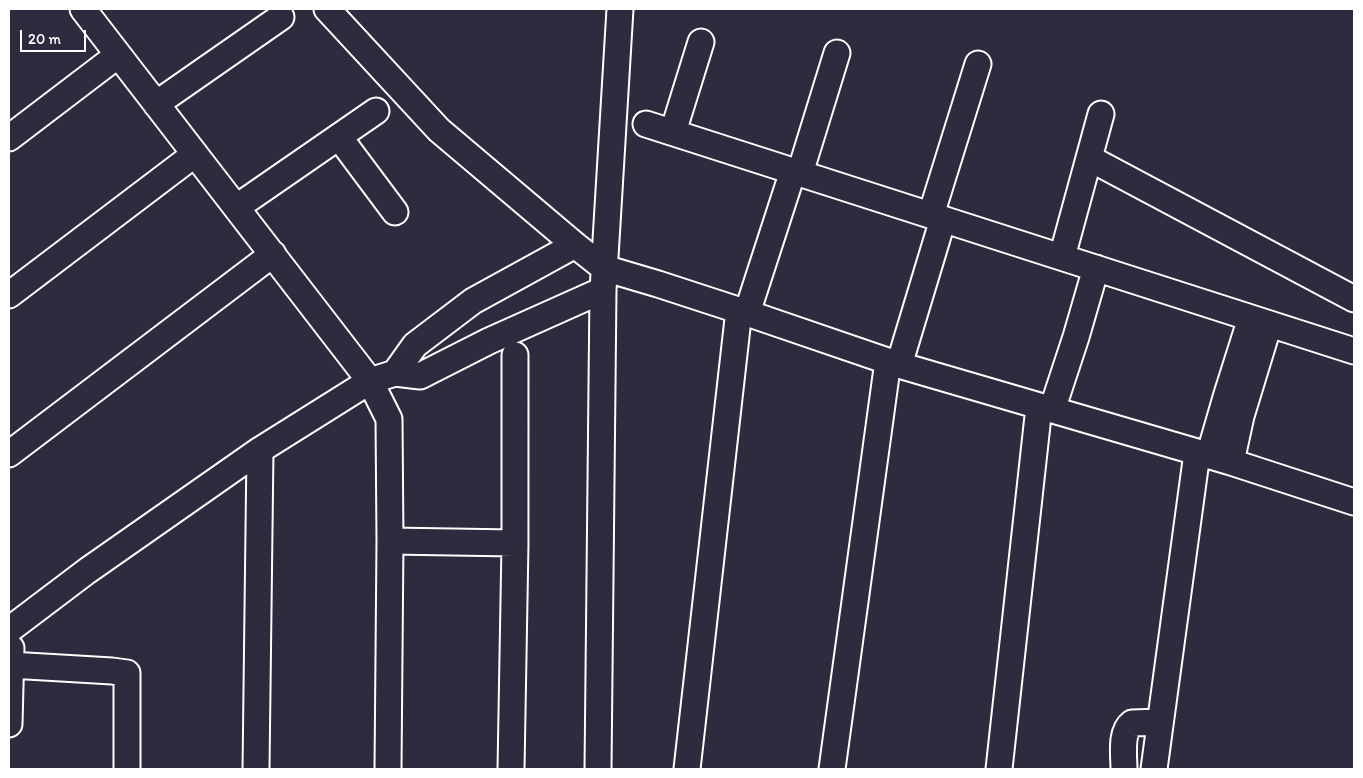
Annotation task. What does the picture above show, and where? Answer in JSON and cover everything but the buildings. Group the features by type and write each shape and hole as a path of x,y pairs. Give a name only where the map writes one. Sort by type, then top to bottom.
{"street":[{"path":"83,9 370,380 389,419 388,769"},
{"path":"327,9 440,130 575,245 604,279"},
{"path":"598,769 604,279 620,9"},
{"path":"156,104 281,17"},
{"path":"673,132 701,42"},
{"path":"687,769 743,312 796,172 837,53"},
{"path":"9,138 118,55"},
{"path":"832,769 893,363 937,217 978,64"},
{"path":"237,207 376,111"},
{"path":"1062,257 1101,114"},
{"path":"646,124 1354,351"},
{"path":"339,137 395,212"},
{"path":"9,295 195,154"},
{"path":"1089,158 1354,300"},
{"path":"395,373 415,345 473,301 575,245"},
{"path":"9,454 273,254"},
{"path":"999,769 1046,408 1076,338 1096,268"},
{"path":"9,724 10,629 87,571 260,450 370,380 395,373 420,376 604,279 658,284 893,363 1212,457 1354,502"},
{"path":"473,301 489,341"},
{"path":"1154,769 1160,722 1212,457 1241,416 1260,321"},
{"path":"511,769 515,543 515,355"},
{"path":"256,769 260,450"},
{"path":"390,541 515,543"},
{"path":"10,665 127,673 127,769"},
{"path":"1124,769 1125,736 1129,725 1132,723 1160,722"}]}
